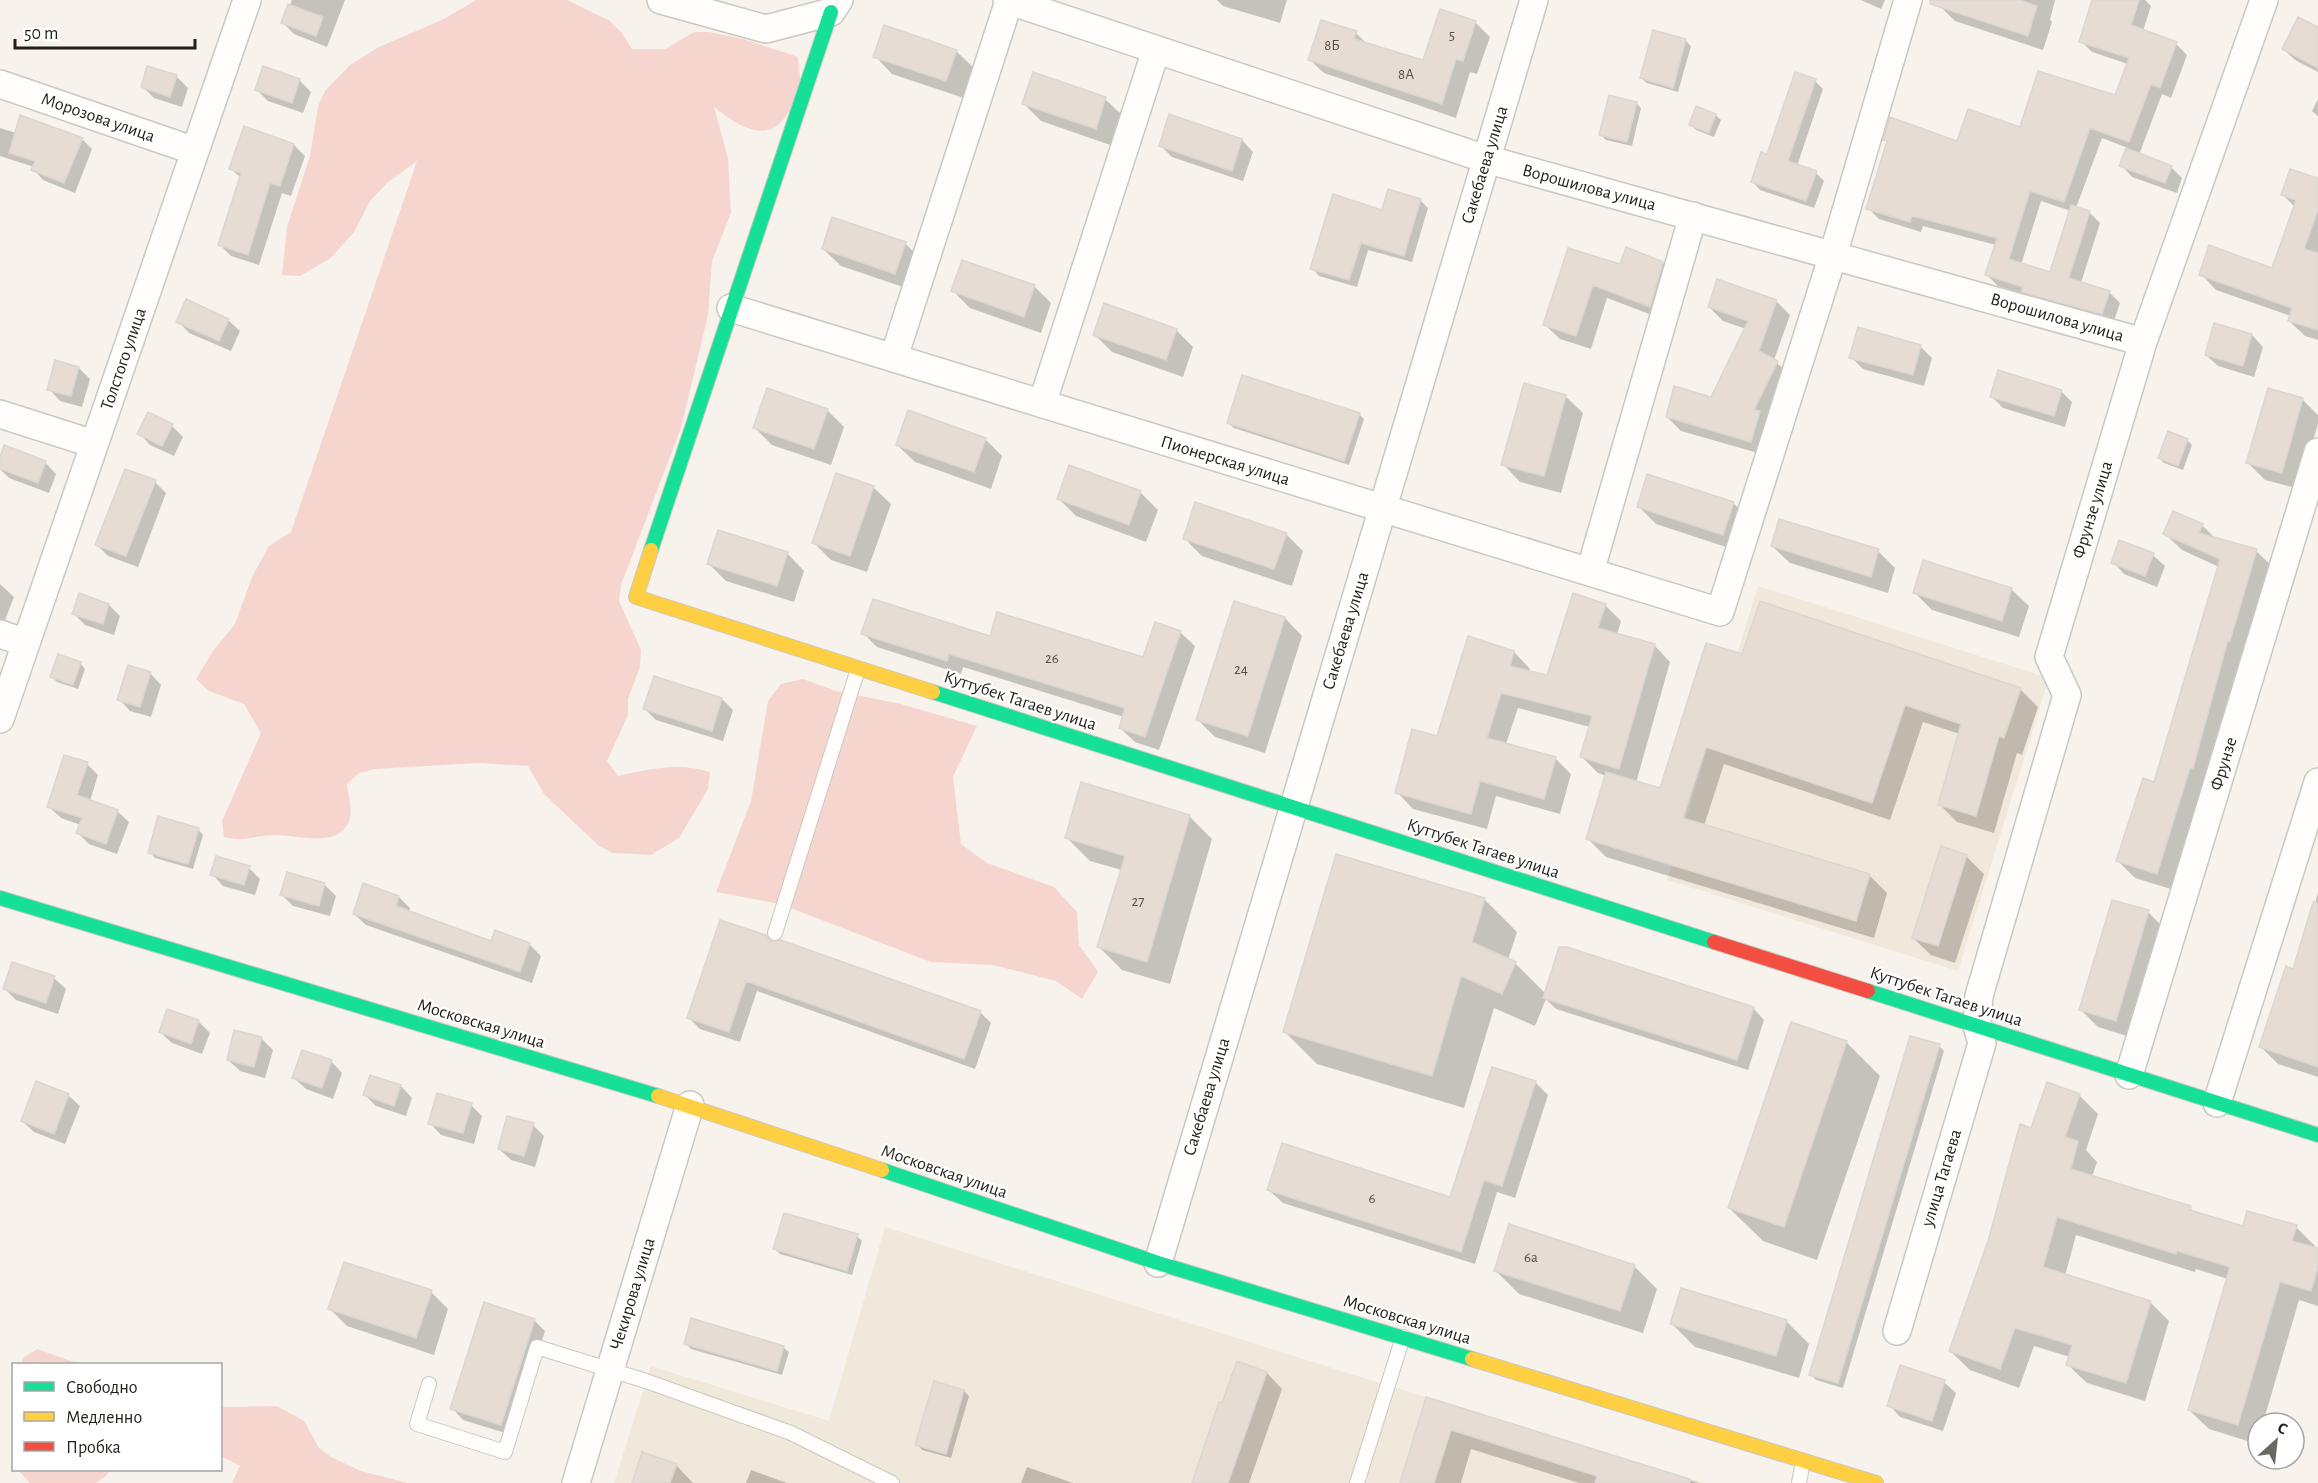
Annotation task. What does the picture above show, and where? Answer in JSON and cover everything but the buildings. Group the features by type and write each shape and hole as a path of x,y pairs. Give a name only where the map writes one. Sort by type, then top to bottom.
{"street":[{"name":"Толстого улица","path":"0,719 247,0"},
{"path":"661,0 766,29 835,6"},
{"path":"894,357 1008,0"},
{"name":"Ворошилова улица","path":"1008,0 1486,159 2144,342"},
{"name":"Сакебаева улица","path":"1158,1263 1534,0"},
{"path":"1833,255 1908,0"},
{"name":"Фрунзе улица","path":"1977,1026 1979,996 2067,695 2049,657 2144,342 2255,2"},
{"path":"731,308 835,6"},
{"path":"1042,404 1156,50"},
{"name":"Морозова улица","path":"0,84 195,152"},
{"path":"1590,572 1693,216"},
{"name":"Пионерская улица","path":"731,308 1720,612 1833,255"},
{"name":"Куттубек Тагаев улица","path":"731,308 636,597 2318,1136"},
{"path":"0,414 94,444"},
{"name":"Фрунзе","path":"2129,1075 2318,452"},
{"path":"0,634 26,643"},
{"path":"2217,1103 2318,782"},
{"name":"Московская улица","path":"0,898 690,1106 1158,1263 1876,1483"},
{"name":"улица Тагаева","path":"1897,1331 1982,1043 1977,1026"},
{"name":"Чекирова улица","path":"576,1483 690,1106"}],"lane":[{"path":"775,933 858,668"},
{"path":"1357,1483 1403,1337"},
{"path":"429,1384 417,1424 505,1452 537,1347 610,1369 791,1433 891,1483"},
{"path":"1799,1483 1803,1461"}],"shaded area":[{"path":"476,0 567,0 610,21 622,33 632,49 665,49 694,32 709,32 743,39 798,57 801,82 799,93 781,122 772,129 753,130 714,107 728,158 731,213 712,261 708,315 681,428 621,585 619,601 641,650 640,667 628,699 628,715 607,761 618,776 676,767 710,772 708,789 679,838 651,855 613,853 599,846 544,794 528,766 478,763 375,769 359,773 347,784 350,817 346,827 338,834 329,837 268,835 238,839 224,837 222,821 261,733 244,704 209,691 196,679 213,651 235,624 252,577 269,546 291,532 417,161 387,183 370,201 354,232 331,258 300,276 282,275 287,227 310,156 318,106 325,91 350,65 379,47 444,19"},
{"path":"1758,586 2049,678 1958,971 1667,880"},
{"path":"803,679 836,691 901,704 977,726 953,777 961,844 987,863 1054,887 1077,912 1079,945 1098,972 1082,999 1056,981 993,965 931,962 780,904 716,892 751,801 768,701 781,684"},
{"path":"885,1227 1704,1483 614,1483 651,1366 829,1421"},
{"path":"37,1349 77,1363 21,1363 24,1357"},
{"path":"277,1406 304,1421 319,1448 331,1457 361,1471 408,1483 232,1483 240,1466 222,1457 222,1407"},
{"path":"19,1471 110,1471 96,1483 30,1483"}],"traffic: fast":[{"path":"651,550 831,12"},
{"path":"933,692 1714,942"},
{"path":"0,898 658,1096"},
{"path":"1868,991 2318,1135"},
{"path":"882,1170 1158,1263 1472,1359"}],"traffic: slow":[{"path":"651,550 636,597 933,692"},
{"path":"658,1096 882,1170"},
{"path":"1472,1359 1876,1483"}],"traffic: jam":[{"path":"1714,942 1868,991"}]}
